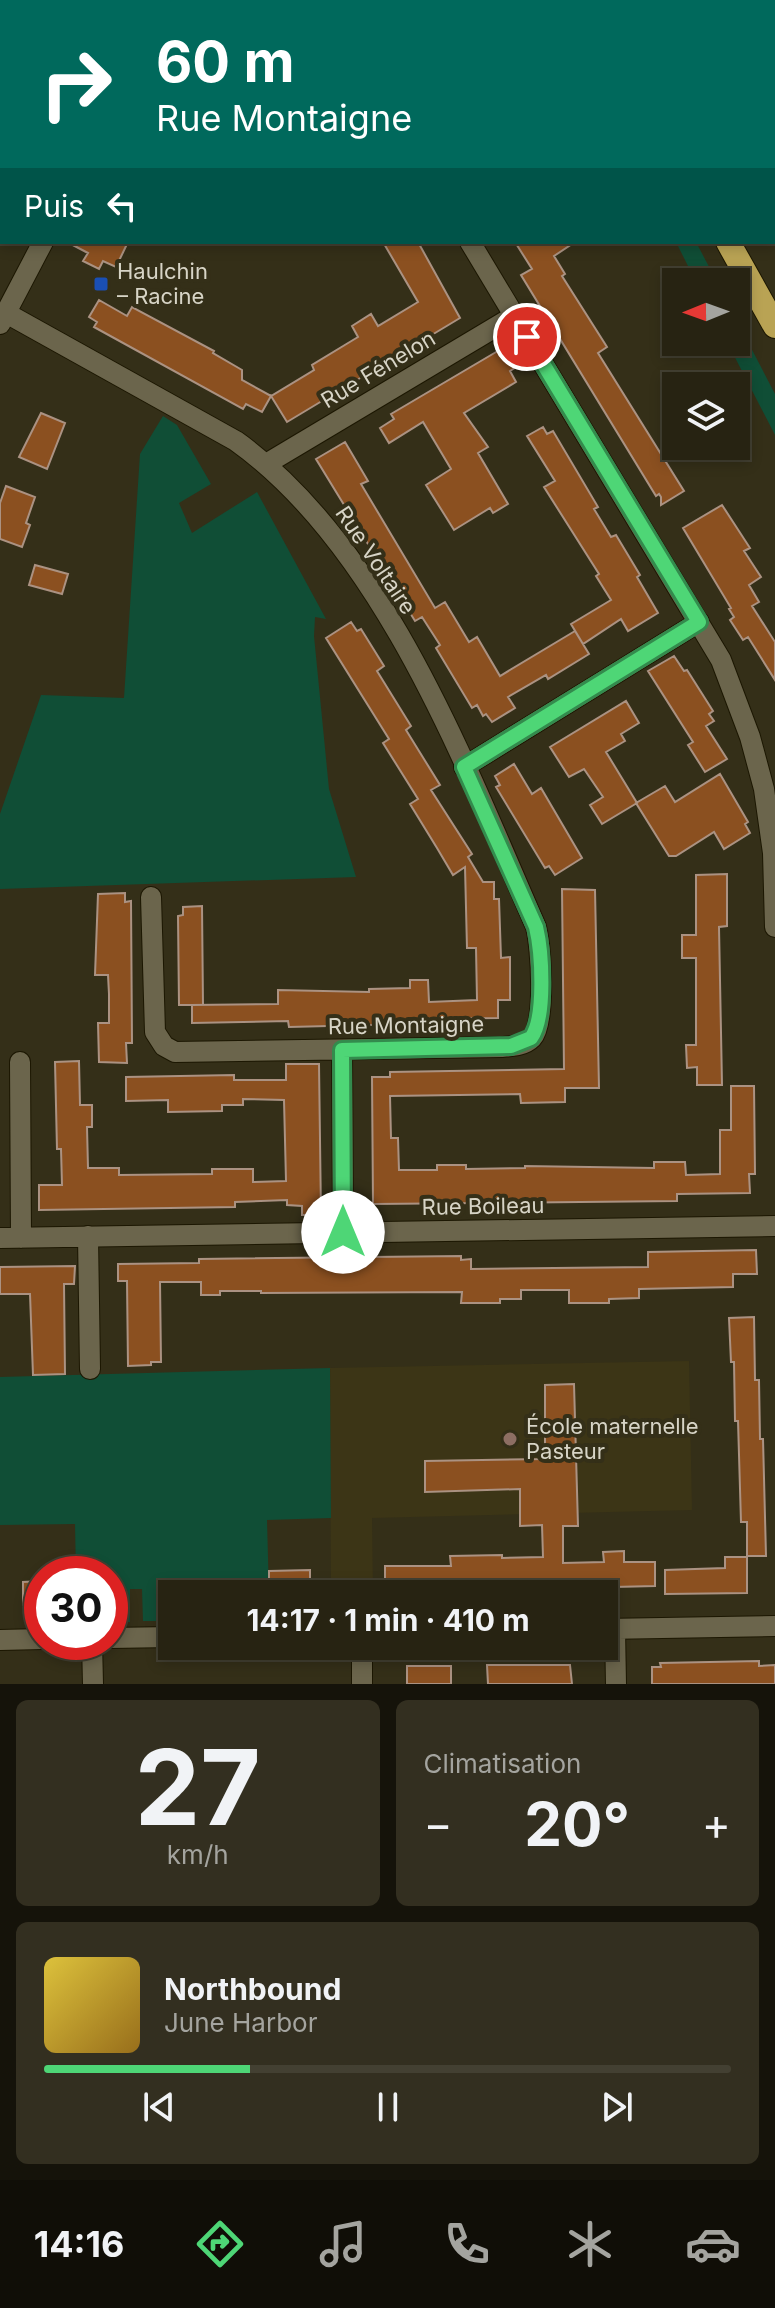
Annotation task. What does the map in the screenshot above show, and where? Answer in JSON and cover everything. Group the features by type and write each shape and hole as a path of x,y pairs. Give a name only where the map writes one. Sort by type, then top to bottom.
{"highway":[{"path":"729,244 775,326"}],"street":[{"path":"3,319 42,244"},
{"path":"471,244 721,660 755,750 773,853 775,927"},
{"name":"Rue Fénelon","path":"266,464 514,316"},
{"name":"Rue Voltaire","path":"3,319 223,434 266,464 307,503 348,554 412,661 516,880"},
{"path":"464,767 699,622"},
{"name":"Rue Montaigne","path":"151,897 154,1024 155,1032 164,1046 184,1053 502,1047 518,1045 531,1038 539,1025 540,1015 538,936 516,880"},
{"path":"342,1050 343,1232"},
{"path":"20,1062 21,1238"},
{"name":"Rue Boileau","path":"0,1238 775,1226"},
{"path":"88,1236 90,1369"},
{"path":"618,1629 775,1626"},
{"path":"128,1638 158,1637"},
{"path":"0,1640 24,1639"},
{"path":"92,1660 93,1684"},
{"path":"362,1660 362,1684"},
{"path":"613,1660 616,1684"}],"shaded area":[{"name":"École maternelle Pasteur","path":"689,1361 692,1510 372,1518 373,1580 331,1580 330,1368"}],"green space":[{"path":"677,244 697,244 710,268 689,268"},
{"path":"750,346 775,394 775,435 750,387 750,372 742,372 734,356 750,356"},
{"path":"163,416 177,425 211,484 179,503 192,533 257,492 326,619 315,617 314,636 329,789 356,877 0,889 0,814 41,695 124,698 140,454"},
{"path":"330,1368 331,1518 267,1520 269,1580 158,1580 158,1621 143,1621 142,1589 130,1589 128,1622 128,1556 76,1556 75,1524 0,1525 0,1377"}],"building":[{"path":"71,244 127,244 116,267 103,261 99,269 83,261 88,253"},
{"path":"384,244 419,244 460,318 287,422 271,396 314,370 312,365 358,337 352,326 371,314 378,326 418,302"},
{"path":"516,244 572,244 554,256 565,274 562,276 607,347 598,353 684,491 661,505 661,497 659,494 656,496 521,275 532,269"},
{"path":"99,300 127,316 132,307 214,351 242,370 242,380 271,396 262,412 246,404 243,409 94,327 97,322 89,317"},
{"path":"508,345 521,364 510,371 516,382 464,413 488,447 478,453 508,504 493,513 490,508 454,530 426,485 451,469 423,422 389,443 380,428 394,419 391,414"},
{"path":"41,413 65,423 47,469 19,457"},
{"path":"543,427 547,434 553,431 598,507 594,509 611,537 616,535 658,613 628,631 621,619 583,644 571,624 611,600 596,576 599,574 544,487 555,481 527,436"},
{"path":"345,442 368,481 361,484 435,608 445,602 469,642 477,637 500,676 575,631 589,654 548,679 546,675 508,697 515,708 492,722 486,714 483,716 477,705 472,708 436,648 440,645 422,617 415,621 316,459"},
{"path":"6,486 35,497 22,547 0,539 0,503"},
{"path":"722,505 750,548 744,551 761,577 749,585 759,602 752,606 775,642 775,680 748,637 743,640 730,620 734,617 731,608 683,528"},
{"path":"35,565 68,574 62,594 29,585"},
{"path":"351,622 357,631 361,629 384,666 377,671 411,726 406,730 440,785 431,790 472,854 468,857 483,882 494,882 494,899 499,899 501,958 510,957 510,1000 498,1000 498,1018 408,1019 409,1024 289,1027 288,1021 192,1023 192,1005 278,1004 278,990 369,992 369,989 410,988 410,980 428,980 429,1002 477,1000 476,948 467,948 465,867 453,875 410,804 418,799 383,743 389,739 326,638"},
{"path":"674,656 684,671 687,670 713,711 709,714 714,721 706,726 727,759 705,772 688,745 693,742 648,671"},
{"path":"626,701 639,723 621,734 625,741 606,752 637,803 602,824 590,805 603,797 584,769 569,777 550,747"},
{"path":"514,764 532,794 541,788 582,858 555,875 549,866 545,868 496,787 500,785 495,776"},
{"path":"720,774 748,822 745,824 750,833 724,849 714,832 676,856 669,856 636,803 665,786 675,802"},
{"path":"727,874 727,926 719,927 722,1085 697,1085 697,1067 687,1068 686,1045 696,1045 696,958 682,958 682,935 696,935 696,875"},
{"path":"562,889 595,890 599,1088 565,1088 565,1102 521,1103 520,1094 390,1096 391,1138 398,1138 399,1170 437,1170 437,1165 466,1165 466,1169 525,1166 654,1168 654,1162 685,1162 686,1175 720,1174 720,1130 731,1130 731,1086 754,1086 755,1174 749,1174 750,1193 677,1194 677,1201 373,1204 372,1077 390,1077 390,1072 564,1069"},
{"path":"125,893 125,902 131,901 132,1043 126,1043 127,1063 99,1062 98,1023 109,1023 109,994 108,975 95,975 98,894"},
{"path":"202,906 203,1005 179,1005 178,916 183,915 183,907"},
{"path":"79,1061 80,1105 92,1105 92,1127 87,1127 88,1168 119,1168 119,1175 212,1174 212,1169 253,1169 253,1182 286,1181 284,1100 243,1099 243,1105 222,1105 222,1111 168,1112 168,1100 126,1101 126,1077 234,1075 234,1080 286,1080 286,1064 319,1064 321,1215 302,1215 302,1206 287,1205 287,1200 235,1202 235,1207 39,1210 39,1185 62,1185 61,1149 57,1149 55,1062"},
{"path":"756,1250 757,1274 733,1274 733,1287 639,1289 639,1298 609,1299 609,1303 569,1303 569,1290 521,1290 521,1299 500,1299 500,1303 461,1303 462,1292 220,1291 220,1295 201,1295 201,1282 160,1282 161,1362 151,1362 151,1365 128,1366 127,1281 118,1281 118,1264 199,1263 199,1259 461,1256 461,1260 471,1259 471,1269 648,1267 648,1252"},
{"path":"75,1266 74,1284 64,1284 65,1374 33,1375 30,1294 0,1294 0,1267"},
{"path":"754,1317 755,1380 759,1380 760,1439 763,1439 766,1556 747,1556 747,1522 741,1522 738,1421 735,1421 734,1362 731,1362 729,1318"},
{"path":"574,1384 578,1526 563,1526 563,1563 604,1562 603,1552 624,1551 624,1562 655,1562 655,1586 618,1587 618,1580 385,1580 385,1566 451,1566 450,1556 543,1557 542,1525 520,1526 520,1489 425,1492 425,1461 545,1459 545,1385"},
{"path":"725,1557 747,1557 747,1593 665,1594 665,1570 725,1568"},
{"path":"310,1570 310,1580 269,1580 269,1571"},
{"path":"759,1661 759,1666 775,1665 775,1684 652,1684 652,1667 661,1667 660,1663"},
{"path":"487,1665 570,1665 572,1684 488,1684"},
{"path":"407,1666 451,1666 451,1684 407,1684"}],"place":[{"name":"Haulchin – Racine","path":"101,284"},
{"name":"École maternelle Pasteur","path":"510,1439"}],"route":[{"path":"343,1232 342,1050 511,1046 531,1038 539,1025 539,946 536,927 464,767 699,622 527,337"}]}
